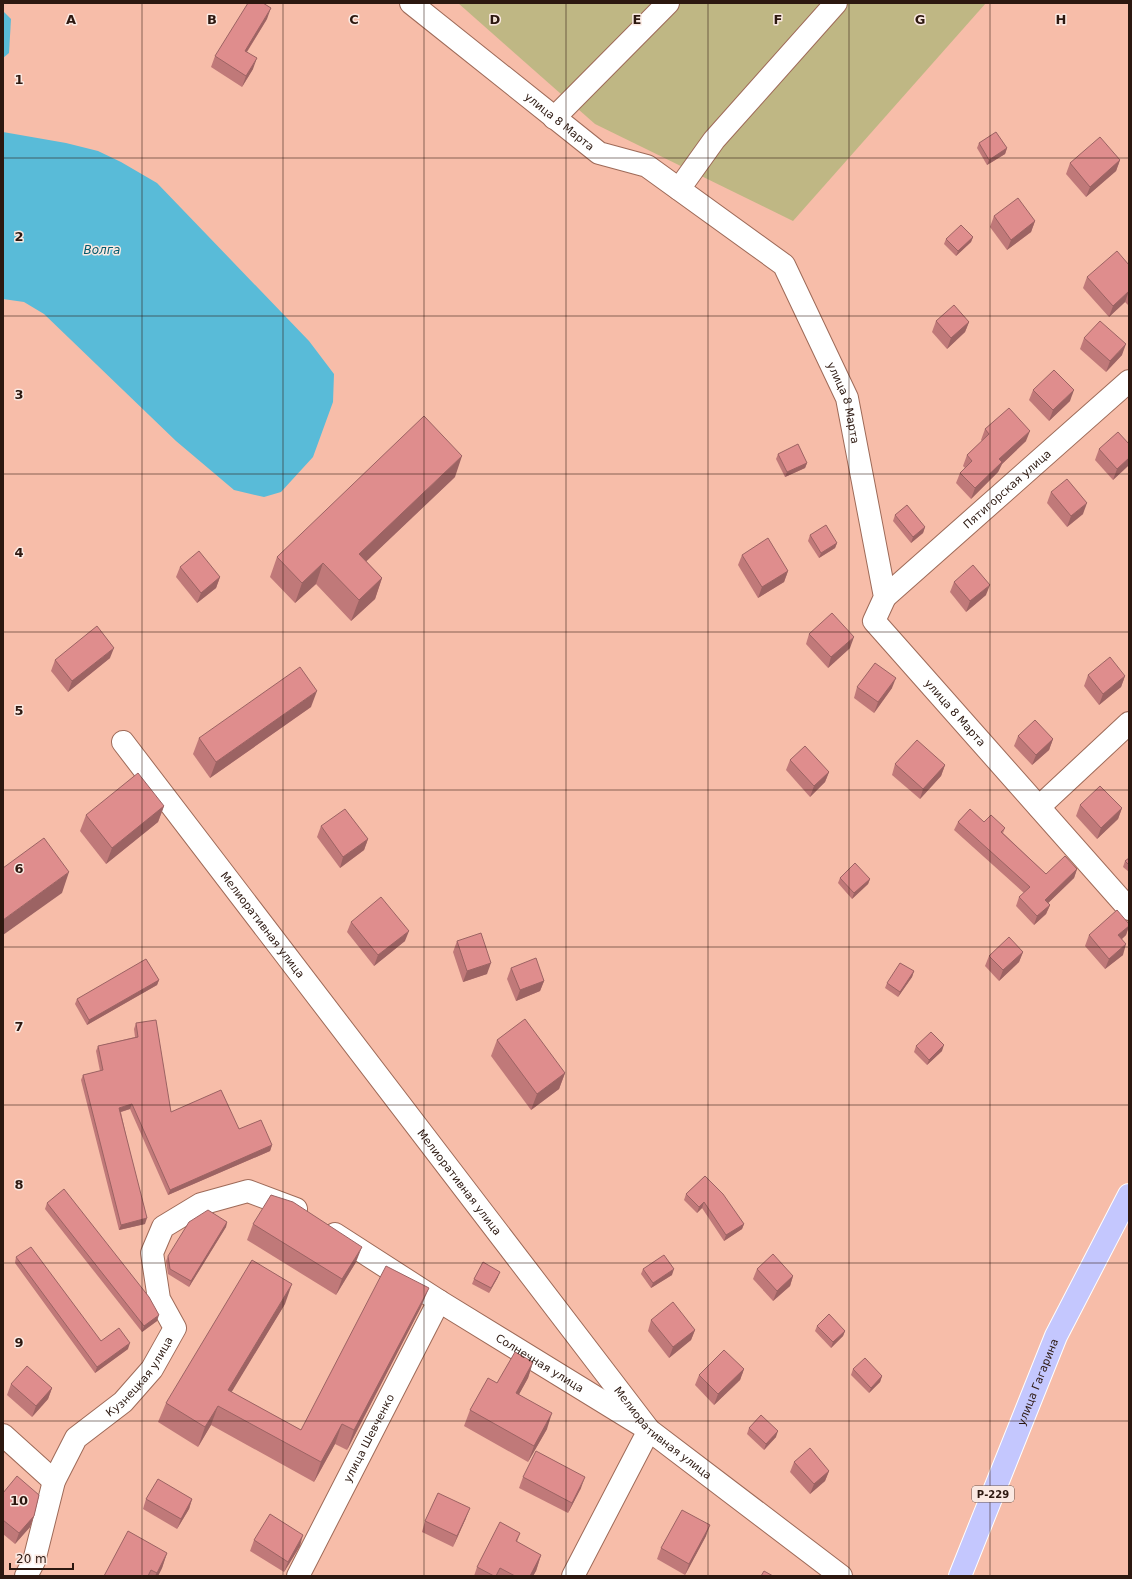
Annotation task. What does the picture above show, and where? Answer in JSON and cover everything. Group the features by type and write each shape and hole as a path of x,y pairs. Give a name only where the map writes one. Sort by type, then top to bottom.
{"main road":[{"name":"улица Гагарина","path":"960,1576 1056,1336 1129,1195"}],"street":[{"name":"улица 8 Марта","path":"411,3 599,153 647,166 784,265 848,398 885,597 874,621 1129,909"},
{"path":"554,118 668,3"},
{"path":"679,189 714,140 836,3"},
{"name":"Пятигорская улица","path":"885,597 1129,382"},
{"path":"1039,807 1129,723"},
{"name":"Мелиоративная улица","path":"123,742 648,1430 841,1576"},
{"name":"Кузнецкая улица","path":"26,1576 34,1561 54,1481 76,1438 123,1402 152,1369 175,1328 159,1299 152,1253 162,1227 201,1204 248,1191 293,1207"},
{"name":"Солнечная улица","path":"293,1207 439,1301 648,1430"},
{"name":"улица Шевченко","path":"298,1576 439,1301"},
{"path":"572,1576 648,1430"},
{"path":"3,1434 54,1481"}],"shaded area":[{"path":"458,3 986,3 793,221 595,124"}],"water":[{"path":"3,11 11,19 9,53 3,58"},
{"name":"Волга","path":"3,132 66,143 98,151 121,162 157,183 309,341 334,374 333,402 313,457 281,492 264,497 234,490 176,441 44,314 24,302 3,299"}],"building":[{"path":"248,3 263,3 271,8 245,51 257,58 246,76 215,56"},
{"path":"996,132 1007,148 989,160 979,143"},
{"path":"1100,137 1120,160 1090,187 1070,163"},
{"path":"1018,198 1035,221 1011,240 994,216"},
{"path":"961,225 973,237 958,251 946,239"},
{"path":"1117,251 1129,265 1129,291 1113,306 1087,277"},
{"path":"954,305 969,322 951,338 936,321"},
{"path":"1100,321 1126,344 1110,361 1084,338"},
{"path":"1054,370 1074,390 1053,410 1033,390"},
{"path":"1009,408 1030,431 999,459 1002,462 975,488 960,473 972,461 967,455 989,434 985,429"},
{"path":"424,416 462,456 359,554 382,578 359,600 323,563 302,583 277,557"},
{"path":"1118,432 1129,444 1129,458 1117,469 1099,449"},
{"path":"798,444 807,463 787,472 778,454"},
{"path":"1067,479 1087,503 1071,516 1051,492"},
{"path":"907,505 925,527 913,537 895,515"},
{"path":"826,525 837,543 821,553 810,535"},
{"path":"768,538 788,571 762,587 742,555"},
{"path":"199,551 220,577 201,593 180,567"},
{"path":"973,565 990,585 970,601 954,582"},
{"path":"832,613 854,637 831,657 809,634"},
{"path":"97,626 114,648 72,681 55,660"},
{"path":"1110,657 1125,676 1103,694 1088,675"},
{"path":"875,663 896,678 878,702 857,687"},
{"path":"300,667 317,691 216,762 199,738"},
{"path":"1035,720 1053,739 1036,755 1018,736"},
{"path":"917,740 945,765 923,789 895,764"},
{"path":"805,746 829,772 814,786 790,760"},
{"path":"138,773 164,806 112,848 86,815"},
{"path":"1100,786 1122,808 1101,828 1080,805"},
{"path":"345,809 368,839 343,857 321,826"},
{"path":"970,809 984,822 991,815 1005,828 1001,832 1046,874 1065,856 1077,869 1045,900 1050,905 1037,916 1019,897 1030,887 958,822"},
{"path":"44,838 69,872 3,920 3,868"},
{"path":"1129,858 1129,865 1125,861"},
{"path":"855,863 870,879 854,893 840,878"},
{"path":"381,897 409,931 378,955 351,922"},
{"path":"1117,910 1129,926 1118,935 1126,944 1109,959 1089,935"},
{"path":"481,933 491,963 467,971 457,941"},
{"path":"1009,937 1023,952 1003,970 989,956"},
{"path":"536,958 544,981 520,990 511,968"},
{"path":"146,959 159,980 89,1020 77,999"},
{"path":"900,963 914,971 900,992 887,983"},
{"path":"525,1019 565,1073 537,1094 497,1040"},
{"path":"156,1020 171,1112 221,1090 239,1129 261,1120 272,1145 170,1190 132,1104 119,1108 147,1218 121,1225 83,1075 103,1070 98,1046 138,1037 136,1023"},
{"path":"931,1032 944,1045 929,1060 916,1046"},
{"path":"705,1176 723,1194 744,1224 726,1235 704,1202 699,1207 686,1194"},
{"path":"64,1189 149,1297 159,1315 144,1326 47,1203"},
{"path":"271,1195 293,1202 362,1247 342,1279 253,1224"},
{"path":"208,1210 227,1222 191,1281 170,1269 168,1256 189,1222"},
{"path":"31,1247 101,1341 119,1328 130,1343 97,1367 16,1257"},
{"path":"773,1254 793,1276 777,1291 757,1269"},
{"path":"664,1255 674,1269 653,1283 643,1269"},
{"path":"252,1260 292,1284 228,1390 301,1430 386,1266 429,1288 354,1430 342,1424 321,1462 218,1406 205,1427 166,1403"},
{"path":"483,1262 500,1272 491,1288 474,1279"},
{"path":"673,1302 695,1330 673,1347 651,1320"},
{"path":"829,1314 845,1331 833,1342 817,1326"},
{"path":"724,1350 744,1369 718,1394 699,1375"},
{"path":"515,1352 533,1362 516,1393 552,1413 534,1446 470,1410 488,1378 497,1383"},
{"path":"865,1358 882,1376 871,1388 853,1369"},
{"path":"27,1366 52,1388 36,1406 11,1384"},
{"path":"761,1415 778,1431 766,1444 749,1428"},
{"path":"810,1448 829,1471 814,1484 794,1462"},
{"path":"536,1451 585,1477 572,1503 523,1477"},
{"path":"17,1476 39,1495 34,1516 19,1533 3,1520 3,1493"},
{"path":"158,1479 192,1499 181,1519 146,1499"},
{"path":"438,1493 470,1508 457,1536 425,1521"},
{"path":"682,1510 710,1525 689,1564 661,1548"},
{"path":"270,1514 303,1535 288,1562 254,1540"},
{"path":"500,1522 520,1533 516,1541 541,1555 530,1576 515,1576 500,1568 496,1576 494,1576 477,1567"},
{"path":"128,1531 167,1553 157,1573 151,1570 148,1576 104,1576"},
{"path":"764,1571 773,1576 761,1576"}]}
